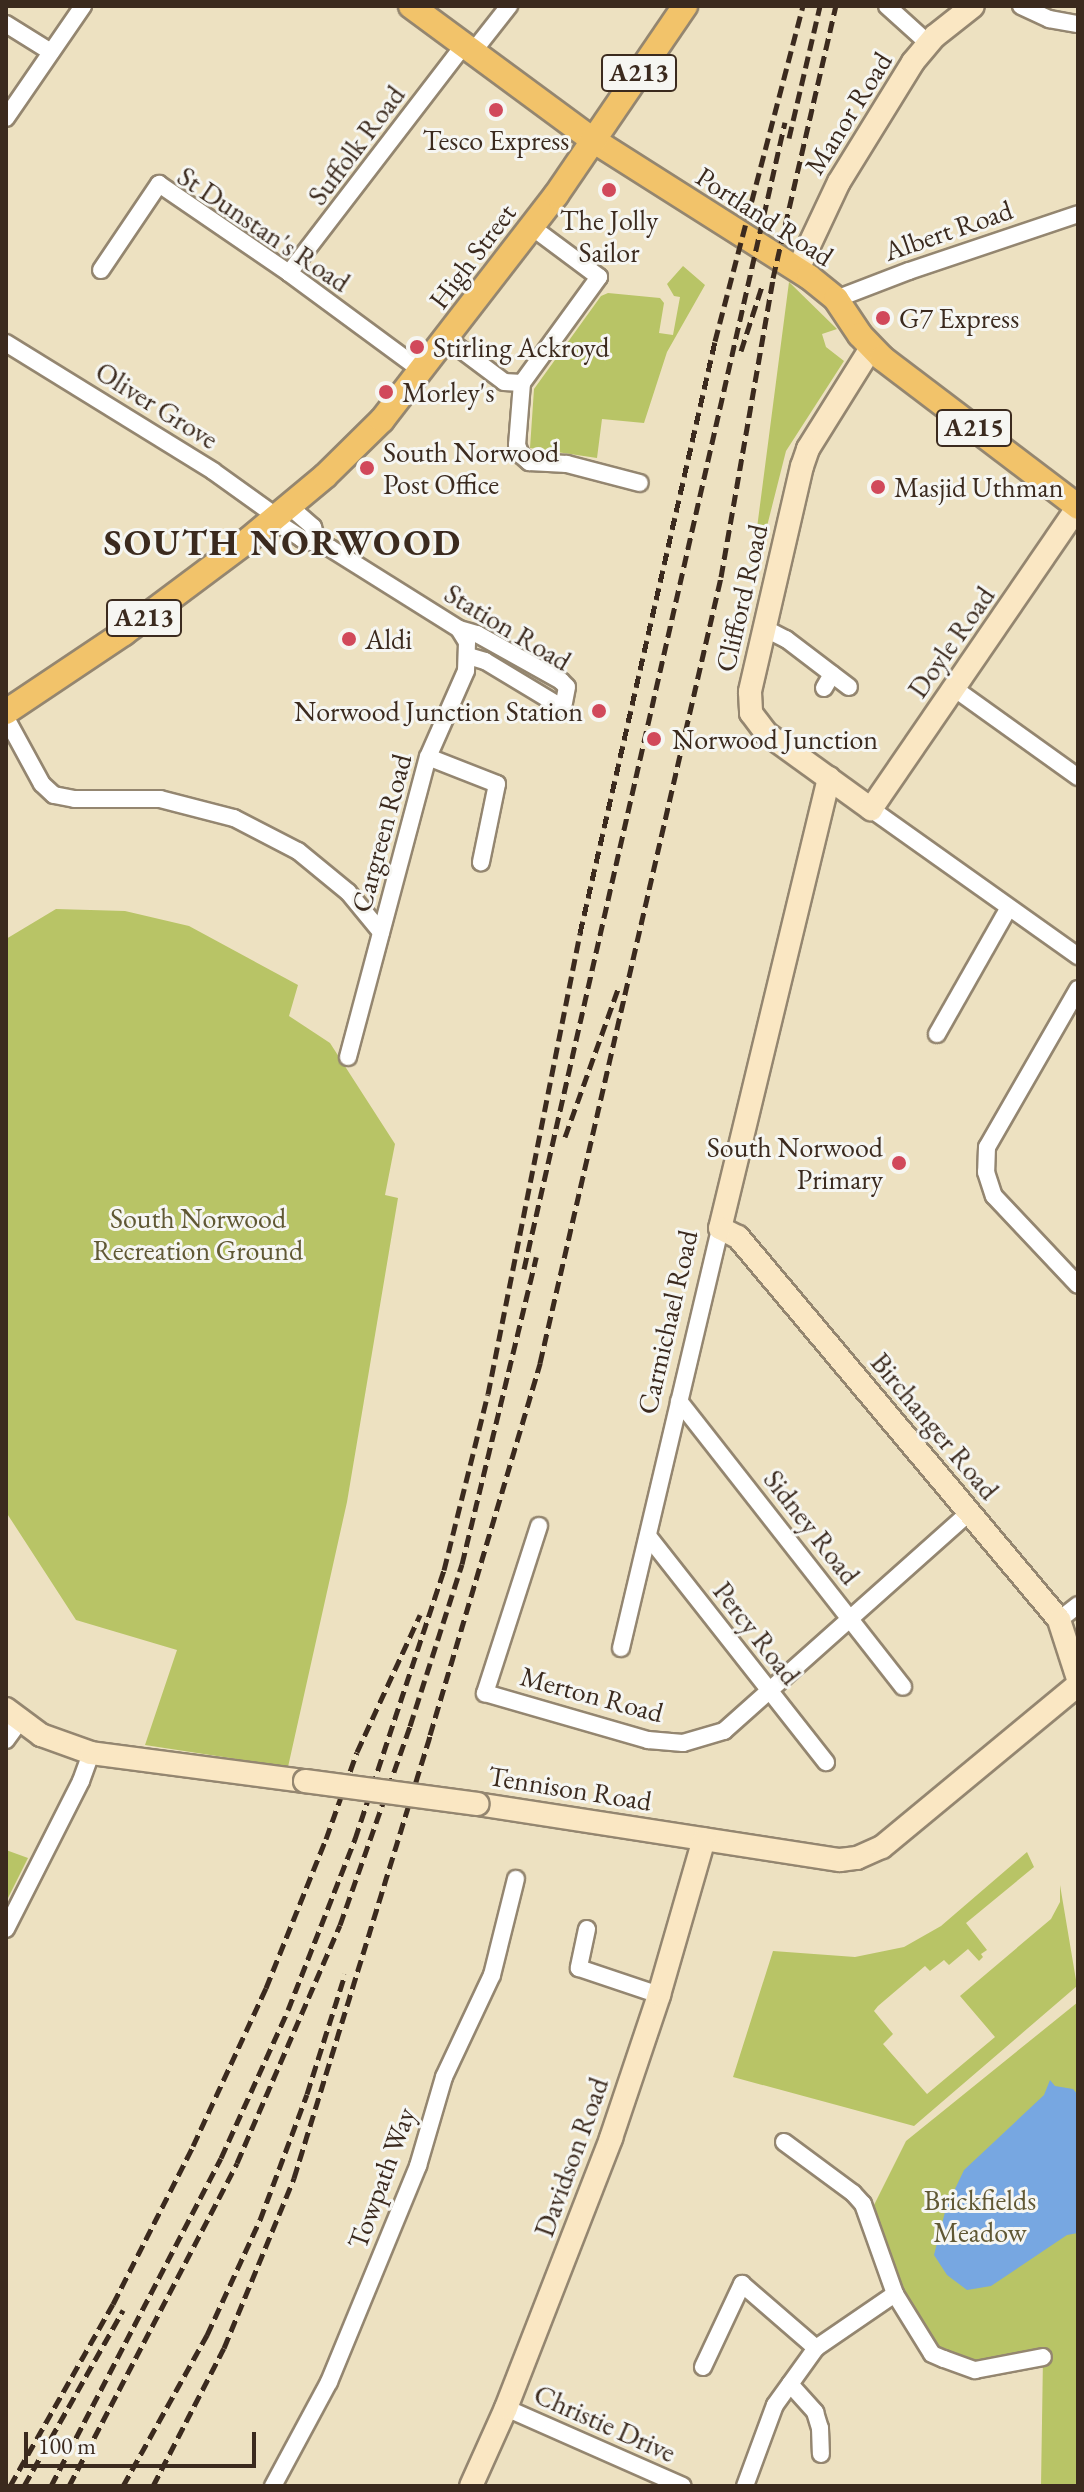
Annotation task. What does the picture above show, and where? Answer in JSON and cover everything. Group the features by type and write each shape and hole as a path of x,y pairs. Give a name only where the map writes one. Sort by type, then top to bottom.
{"main road":[{"name":"A215","path":"411,6 593,140"},
{"name":"High Street","path":"280,514 382,420 422,371 532,227 685,6"},
{"name":"Portland Road","path":"593,140 798,269 836,299 871,348 1078,507"},
{"name":"A213","path":"6,715 182,591 280,514"}],"street":[{"path":"6,118 83,6"},
{"name":"Suffolk Road","path":"289,273 467,50 509,6"},
{"path":"887,6 928,43"},
{"name":"Manor Road","path":"798,269 848,166 928,43 973,6"},
{"path":"1021,6 1049,19 1078,24"},
{"path":"6,24 51,52"},
{"name":"St Dunstan's Road","path":"101,270 159,184 289,273 422,371"},
{"name":"Albert Road","path":"836,299 1078,214"},
{"path":"532,227 599,277 522,383 517,445 521,455 529,462 567,464 640,483"},
{"path":"447,339 504,382 522,383"},
{"name":"Oliver Grove","path":"6,343 280,514"},
{"name":"Clifford Road","path":"871,348 805,456 750,692 751,713 766,733 1008,909 1078,956"},
{"name":"Doyle Road","path":"871,809 1078,507"},
{"name":"Station Road","path":"280,514 313,527 317,541 459,629 477,634 561,681 567,687 563,708 485,661 469,656"},
{"path":"764,628 786,639 828,681 849,687"},
{"path":"459,629 467,642 469,656"},
{"name":"Cargreen Road","path":"348,1057 428,757 466,671 469,656"},
{"path":"955,689 1078,777"},
{"path":"6,715 42,784 54,795 75,799 160,799 234,818 298,851 348,892 381,932"},
{"path":"428,757 497,784 481,862"},
{"name":"Carmichael Road","path":"621,1648 829,778"},
{"path":"937,1034 1008,909"},
{"path":"1078,989 987,1147 986,1172 994,1196 1078,1285"},
{"name":"Birchanger Road","path":"720,1228 738,1237 1059,1620 1078,1679"},
{"name":"Sidney Road","path":"679,1401 903,1687"},
{"name":"Merton Road","path":"539,1526 485,1693 648,1740 683,1743 724,1731 969,1513"},
{"name":"Percy Road","path":"648,1536 826,1762"},
{"path":"1059,1620 1078,1605"},
{"name":"Tennison Road","path":"13,1715 41,1735 91,1753 477,1804 840,1860 868,1855 1078,1685"},
{"path":"6,1740 13,1715"},
{"path":"6,1929 81,1781 91,1753"},
{"name":"Davidson Road","path":"471,2486 506,2408 592,2191 659,1995 704,1839"},
{"name":"Towpath Way","path":"273,2486 329,2382 418,2166 444,2077 492,1975 516,1879"},
{"path":"587,1929 579,1968 659,1995"},
{"path":"784,2142 853,2193 863,2204 895,2294 932,2354 975,2370 1043,2357"},
{"path":"703,2367 742,2284 816,2348"},
{"path":"745,2486 775,2405 816,2348 895,2294"},
{"path":"790,2384 815,2412 820,2428 821,2454"},
{"name":"Christie Drive","path":"506,2408 683,2486"}],"green space":[{"path":"683,266 705,285 667,352 644,423 602,419 597,458 530,448 534,389 601,296 608,293 660,298 664,303 659,333 673,335 680,297 674,296 667,284"},
{"path":"789,282 837,329 822,334 826,347 844,361 786,451 762,546 754,551"},
{"name":"South Norwood Recreation Ground","path":"56,909 125,911 189,926 298,985 289,1016 330,1043 395,1144 385,1195 398,1198 347,1502 288,1767 145,1745 177,1650 76,1620 6,1512 6,939"},
{"path":"6,1850 28,1858 6,1902"},
{"path":"1027,1852 1034,1867 966,1923 987,1950 981,1954 983,1957 979,1961 968,1949 949,1965 944,1960 930,1971 925,1966 878,2006 874,2011 893,2034 883,2044 927,2094 995,2037 960,1996 1051,1919 1060,1902 1060,1885 1077,1986 914,2126 733,2077 773,1951 855,1957 904,1947 941,1926"},
{"name":"Brickfields Meadow","path":"1078,2002 1078,2486 1041,2486 1043,2357 976,2367 928,2360 872,2209 906,2141"}],"water":[{"path":"1050,2080 1055,2086 1073,2089 1078,2095 1078,2233 1067,2235 991,2286 967,2290 947,2275 934,2255 946,2208 964,2170 1044,2095"}],"railway":[{"path":"51,2486 221,2158 288,2010 355,1839 444,1570 488,1394 580,933 715,341 803,6"},
{"path":"789,138 820,6"},
{"path":"153,2486 224,2348 294,2178 540,1363 721,577 773,278 836,6"},
{"path":"524,1269 785,122"},
{"path":"741,351 763,283"},
{"path":"565,1137 619,986"},
{"path":"69,2486 237,2163 340,1925 410,1726 462,1564 536,1257"},
{"path":"10,2486 113,2304 193,2146 266,1988 357,1752 420,1615"},
{"path":"123,2486 207,2335 260,2220 307,2094 345,1974"},
{"path":"24,2486 123,2310"}],"place":[{"name":"Tesco Express","path":"496,110"},
{"name":"The Jolly Sailor","path":"609,190"},
{"name":"G7 Express","path":"883,318"},
{"name":"Stirling Ackroyd","path":"417,347"},
{"name":"Morley's","path":"386,392"},
{"name":"South Norwood Post Office","path":"367,468"},
{"name":"Masjid Uthman","path":"878,487"},
{"name":"Aldi","path":"349,639"},
{"name":"Norwood Junction Station","path":"599,711"},
{"name":"Norwood Junction","path":"654,739"},
{"name":"South Norwood Primary","path":"899,1163"}],"district":[{"name":"SOUTH NORWOOD","path":"283,543"}]}
